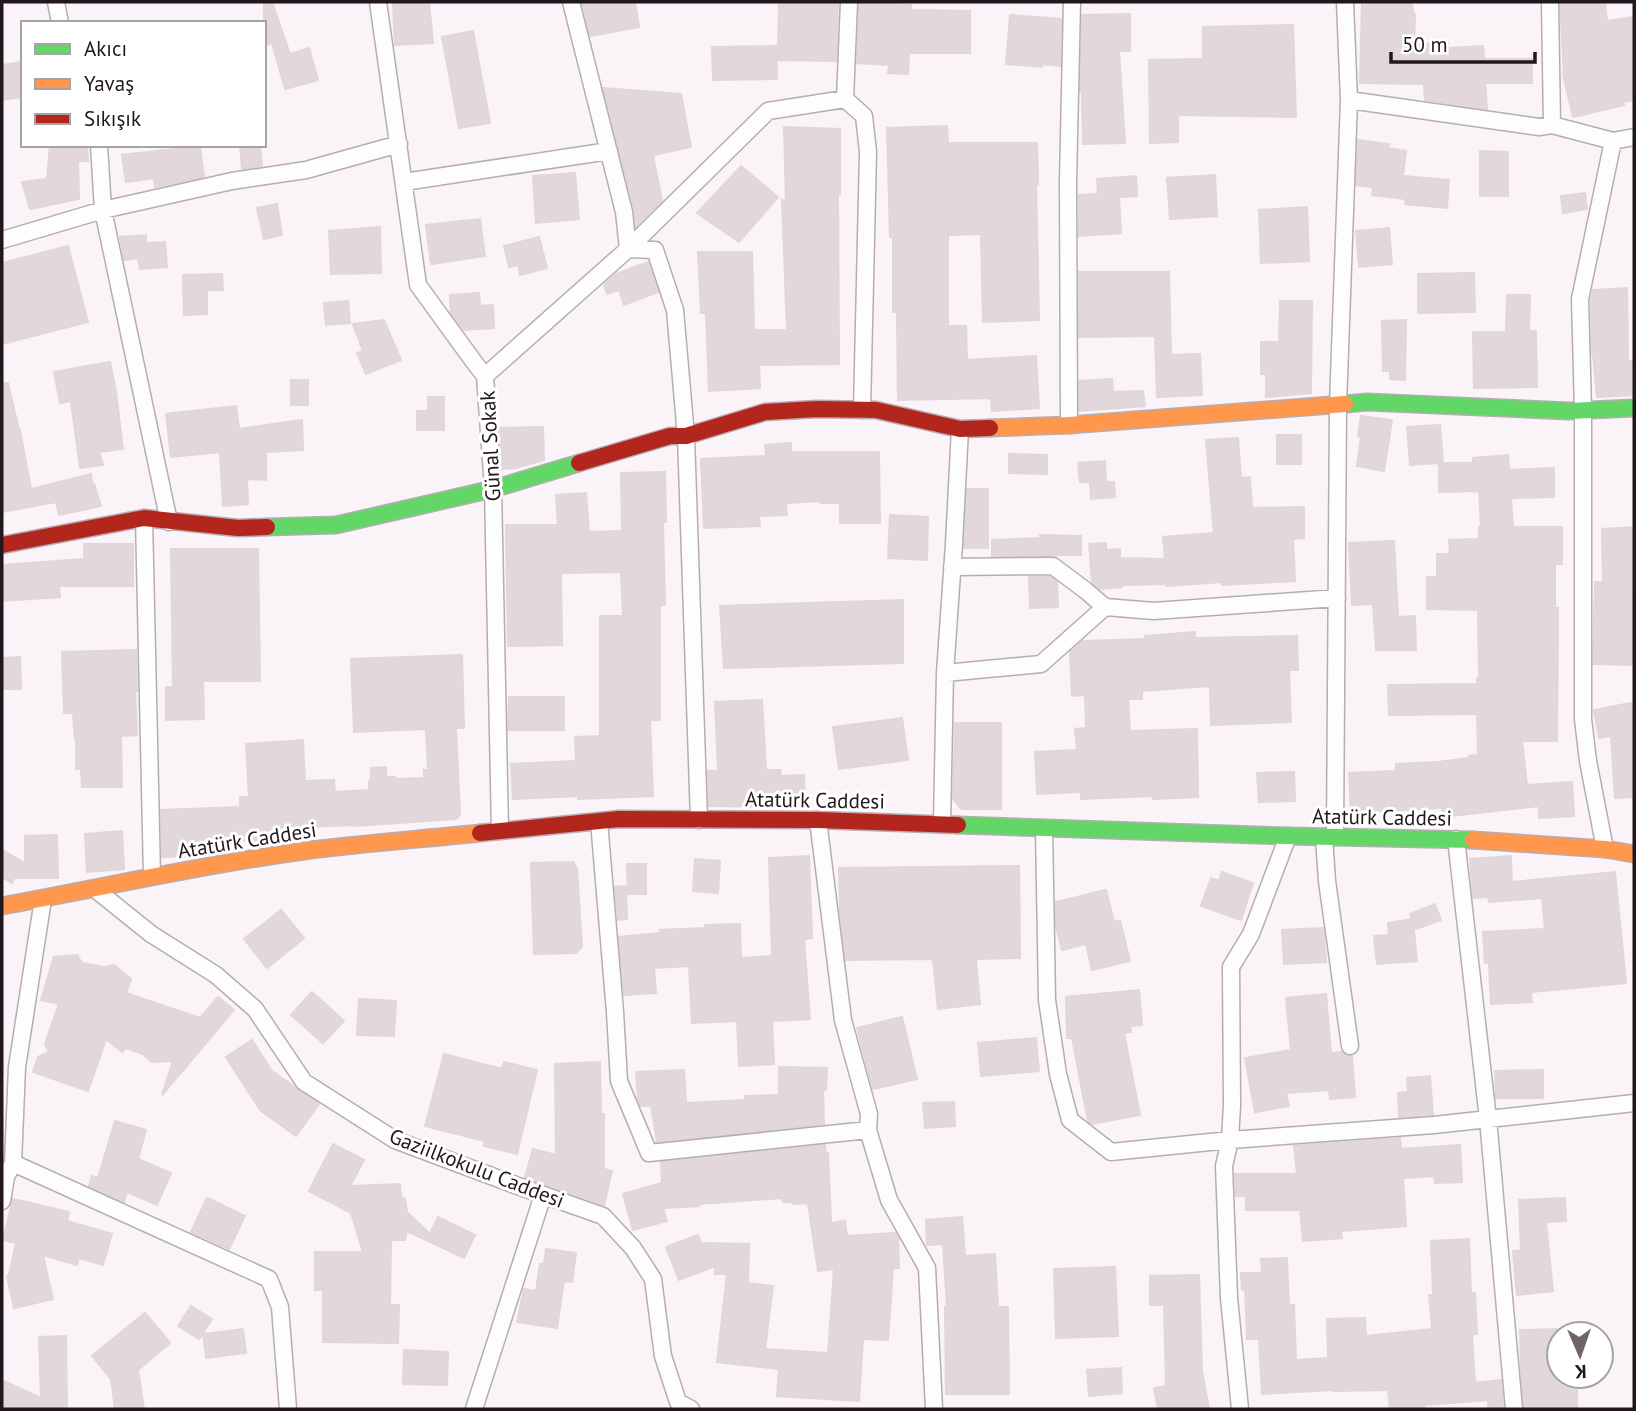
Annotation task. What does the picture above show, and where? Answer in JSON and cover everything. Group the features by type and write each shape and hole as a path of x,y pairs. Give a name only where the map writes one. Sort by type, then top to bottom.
{"street":[{"path":"56,2 60,21"},
{"name":"Günal Sokak","path":"378,2 418,285 485,376 493,489 500,831"},
{"path":"571,2 624,212 628,249"},
{"path":"845,99 849,2"},
{"path":"1069,425 1068,181 1072,2"},
{"path":"1345,2 1349,100 1338,405 1336,598 1327,881 1350,1046"},
{"path":"1550,2 1552,125"},
{"path":"485,376 628,249 768,111 845,99"},
{"path":"845,99 864,116 869,152 862,410"},
{"path":"1349,100 1539,127 1552,125 1613,141 1634,137"},
{"path":"1605,849 1583,719 1583,410 1580,299 1613,141"},
{"path":"2,240 103,210 232,181 306,170 399,145"},
{"path":"99,147 103,210 169,522"},
{"path":"404,182 609,151"},
{"path":"628,249 655,250 675,310 686,436 699,820"},
{"path":"2,545 144,518 238,528 336,525 493,489 670,436 686,436 765,412 876,410 960,429 1069,425 1367,402 1569,411 1634,408"},
{"path":"942,824 945,673 960,429"},
{"path":"144,518 152,876"},
{"path":"952,567 1053,566 1105,607 1154,611 1336,598"},
{"path":"945,673 1041,664 1105,607"},
{"name":"Atatürk Caddesi","path":"2,906 152,876 311,850 620,819 818,820 1456,839 1605,849 1634,854"},
{"path":"818,820 843,1020 869,1114 868,1130 889,1200 928,1268 934,1409"},
{"path":"598,821 619,1081 649,1153 868,1130"},
{"path":"1044,828 1047,1000 1058,1074 1070,1120 1111,1152 1488,1119 1634,1103"},
{"path":"1240,1409 1228,1298 1224,1167 1230,1140 1232,1105 1231,967 1251,934 1289,836"},
{"path":"1456,839 1488,1119 1514,1409"},
{"name":"Gaziilkokulu Caddesi","path":"95,889 151,934 216,975 255,1009 303,1082 395,1140 603,1216 634,1248 653,1279 663,1356 678,1402 691,1409"},
{"path":"2,1201 6,1177 12,1163 17,1067 43,899"},
{"path":"12,1163 270,1279 280,1307 288,1409"},
{"path":"474,1409 543,1195"}],"building":[{"path":"264,2 272,2 290,54 309,48 318,80 285,89 272,43 266,45"},
{"path":"393,2 429,2 433,43 395,45"},
{"path":"582,2 635,2 639,27 590,36"},
{"path":"779,2 838,2 836,61 778,60"},
{"path":"859,2 894,2 911,5 911,10 970,11 970,53 909,53 908,74 888,73 889,65 857,63"},
{"path":"1362,2 1412,2 1415,14 1414,45 1448,42 1448,48 1483,46 1484,59 1532,59 1532,83 1485,83 1487,109 1425,100 1424,84 1360,83"},
{"path":"1560,2 1605,2 1607,21 1634,17 1634,100 1623,102 1624,105 1573,117 1563,74"},
{"path":"1130,14 1130,51 1119,51 1125,143 1083,144 1080,92 1082,15"},
{"path":"1010,15 1061,19 1060,66 1006,64"},
{"path":"1293,25 1296,117 1178,115 1178,142 1150,143 1149,60 1203,59 1203,27"},
{"path":"473,31 490,123 459,128 442,37"},
{"path":"776,46 777,79 713,80 712,47"},
{"path":"21,62 21,97 2,100 2,65"},
{"path":"603,88 681,94 691,147 653,155 662,201 636,226 634,209"},
{"path":"947,126 948,143 1037,143 1039,320 983,322 981,234 948,235 948,326 966,326 967,360 1036,356 1039,408 992,411 991,398 898,400 897,312 893,312 893,237 890,237 887,128"},
{"path":"784,127 840,129 839,364 759,365 760,388 709,391 706,313 701,313 698,252 752,252 754,330 787,330 782,200 786,204"},
{"path":"1358,140 1389,144 1388,148 1406,151 1403,176 1449,180 1447,208 1405,204 1406,199 1372,195 1373,187 1356,185"},
{"path":"50,147 87,147 88,161 78,161 79,199 30,209 22,182 47,179"},
{"path":"200,147 204,177 155,187 154,178 126,182 122,155"},
{"path":"240,147 260,147 262,166 242,169"},
{"path":"1480,151 1508,152 1508,196 1480,196"},
{"path":"741,166 778,197 739,242 697,213"},
{"path":"575,173 579,219 536,223 533,176"},
{"path":"1215,175 1217,216 1170,219 1167,178"},
{"path":"1136,176 1137,196 1119,197 1121,233 1079,236 1079,195 1098,194 1097,179"},
{"path":"1585,193 1587,209 1563,213 1561,196"},
{"path":"277,204 282,235 264,239 257,208"},
{"path":"1307,207 1309,261 1261,263 1259,210"},
{"path":"480,219 485,256 431,264 426,225"},
{"path":"380,227 381,273 331,274 329,231"},
{"path":"1389,228 1392,264 1359,267 1356,231"},
{"path":"146,235 146,243 165,242 167,267 140,269 138,258 124,260 120,237"},
{"path":"539,237 547,268 520,275 518,265 509,267 504,246"},
{"path":"68,246 88,322 2,344 2,263"},
{"path":"648,262 658,292 624,305 619,290 607,294 604,285 616,274"},
{"path":"1079,272 1169,272 1171,355 1200,354 1202,395 1157,397 1155,336 1079,337"},
{"path":"1474,273 1475,312 1418,313 1418,274"},
{"path":"222,274 223,290 207,290 207,314 184,315 183,275"},
{"path":"1627,288 1628,361 1633,361 1634,395 1597,397 1592,354 1593,290"},
{"path":"479,293 480,306 493,305 494,328 464,330 451,313 450,295"},
{"path":"1507,295 1530,295 1529,331 1536,331 1537,387 1474,388 1473,332 1506,332"},
{"path":"348,301 350,323 326,325 324,303"},
{"path":"1280,301 1312,301 1311,393 1266,397 1266,374 1261,374 1261,342 1279,342"},
{"path":"384,320 401,360 366,374 357,353 363,351 353,324"},
{"path":"1406,320 1405,380 1390,379 1390,371 1383,371 1382,321"},
{"path":"110,362 123,449 99,452 103,465 80,468 71,401 60,403 54,372"},
{"path":"1112,379 1113,392 1143,391 1145,406 1079,411 1079,381"},
{"path":"291,380 308,380 308,405 291,405"},
{"path":"2,383 8,383 31,489 91,474 101,506 59,515 56,502 2,512"},
{"path":"428,397 444,397 444,430 417,430 417,411 428,411"},
{"path":"236,406 239,429 302,420 303,450 266,452 266,480 247,479 248,504 223,506 220,452 171,457 166,414"},
{"path":"1361,416 1392,420 1384,471 1357,466"},
{"path":"1440,425 1443,463 1473,463 1473,458 1508,455 1509,470 1554,468 1554,497 1511,498 1513,527 1562,527 1562,564 1555,564 1555,608 1558,608 1557,741 1522,741 1527,785 1572,782 1574,816 1539,818 1539,806 1443,817 1442,808 1351,813 1349,773 1396,771 1396,764 1438,762 1478,755 1477,714 1389,715 1388,685 1477,684 1479,678 1478,610 1427,609 1427,577 1437,577 1437,554 1450,554 1449,540 1479,539 1481,527 1479,491 1439,492 1439,463 1410,465 1407,427"},
{"path":"543,427 544,460 502,469 500,428"},
{"path":"1277,435 1301,435 1301,464 1277,464"},
{"path":"1238,438 1241,478 1250,477 1252,508 1304,507 1304,538 1293,539 1295,581 1222,585 1222,582 1167,586 1122,585 1100,589 1092,582 1089,544 1106,543 1106,550 1120,549 1120,558 1165,559 1163,537 1214,533 1206,440"},
{"path":"791,443 791,452 879,452 880,523 840,523 840,503 821,501 786,503 787,515 759,516 760,526 704,528 701,459 766,456 765,445"},
{"path":"1009,454 1047,455 1047,474 1009,473"},
{"path":"1105,461 1106,482 1114,482 1115,497 1091,499 1090,482 1080,482 1078,463"},
{"path":"665,472 665,605 660,605 660,720 650,720 653,796 513,799 511,764 576,761 575,737 600,736 600,616 623,616 621,572 561,573 562,645 508,646 506,525 558,525 556,495 586,493 589,532 622,531 621,473"},
{"path":"967,489 988,489 988,548 964,548"},
{"path":"890,515 928,517 927,560 888,558"},
{"path":"1634,527 1632,665 1593,664 1595,582 1603,582 1602,529"},
{"path":"1040,535 1081,536 1081,555 992,556 992,540 1040,538"},
{"path":"1394,541 1398,617 1415,616 1416,650 1376,650 1373,604 1352,605 1349,543"},
{"path":"84,544 133,544 133,586 59,586 60,597 2,601 2,565 84,559"},
{"path":"171,549 258,549 260,681 203,681 204,719 166,720 166,687 173,687"},
{"path":"1029,577 1050,577 1057,582 1058,607 1030,608"},
{"path":"903,600 903,663 724,668 720,606"},
{"path":"1195,632 1195,638 1297,636 1298,670 1289,670 1291,722 1211,725 1210,686 1142,691 1142,699 1128,699 1130,731 1197,729 1198,797 1081,799 1081,792 1037,794 1035,752 1077,750 1075,729 1086,728 1085,695 1072,696 1070,652 1083,641 1145,639 1145,636"},
{"path":"136,650 137,735 121,736 122,787 82,787 81,769 76,769 73,713 64,713 62,652"},
{"path":"462,655 464,728 456,728 460,815 456,819 274,828 274,840 232,841 232,850 162,857 161,810 240,807 240,797 249,797 246,744 303,740 305,781 334,780 335,792 369,790 371,768 386,767 386,777 396,779 424,778 424,770 428,770 426,729 354,732 351,659"},
{"path":"20,657 21,689 2,689 2,658"},
{"path":"509,697 564,697 564,730 508,730"},
{"path":"762,700 766,770 780,770 781,776 804,775 805,803 781,804 781,807 709,806 708,771 718,771 715,702"},
{"path":"1631,703 1634,719 1634,797 1615,798 1611,736 1599,738 1594,710"},
{"path":"902,718 908,760 839,769 833,727"},
{"path":"955,723 1001,723 1001,809 961,809 953,799"},
{"path":"1294,772 1295,801 1259,802 1257,773"},
{"path":"122,831 124,869 87,872 85,834"},
{"path":"57,835 58,878 14,878 12,883 2,877 2,850 25,863 25,836"},
{"path":"809,856 812,938 804,939 810,1019 772,1021 774,1064 739,1066 737,1021 692,1023 689,966 654,968 656,993 624,995 619,937 660,933 660,930 705,928 705,925 740,924 741,958 772,956 769,858"},
{"path":"1511,856 1512,882 1615,872 1626,983 1531,992 1532,1002 1491,1004 1489,962 1485,963 1483,932 1545,929 1542,898 1489,902 1488,897 1473,898 1470,859"},
{"path":"695,859 720,861 718,893 693,891"},
{"path":"573,862 577,869 582,947 576,953 534,954 531,863"},
{"path":"627,864 646,864 646,894 628,894"},
{"path":"1019,866 1020,958 976,959 980,1004 938,1009 933,959 846,960 840,912 839,868"},
{"path":"1222,872 1253,883 1241,920 1201,906 1211,878 1219,881"},
{"path":"626,886 627,919 618,920 615,887"},
{"path":"1106,890 1114,922 1120,921 1130,961 1092,970 1086,944 1062,950 1056,926 1056,902"},
{"path":"1435,904 1441,920 1416,929 1413,921 1417,961 1377,964 1374,936 1389,935 1388,923 1412,919 1410,914"},
{"path":"281,910 304,938 267,968 244,939"},
{"path":"1323,928 1326,962 1284,964 1282,930"},
{"path":"77,955 82,963 104,967 114,965 131,979 126,993 200,1018 218,997 234,1010 162,1095 173,1061 151,1062 143,1054 126,1048 122,1052 106,1039 88,1091 33,1072 38,1057 49,1052 45,1044 59,1004 41,1000 54,957"},
{"path":"1139,990 1142,1025 1130,1026 1131,1032 1124,1033 1140,1115 1092,1124 1088,1121 1072,1038 1067,1038 1066,997"},
{"path":"312,992 344,1021 323,1043 291,1015"},
{"path":"1326,994 1331,1053 1342,1052 1352,1056 1355,1097 1330,1099 1329,1090 1286,1093 1289,1106 1255,1112 1245,1058 1291,1050 1286,998"},
{"path":"359,999 396,1001 394,1036 357,1035"},
{"path":"902,1017 917,1079 873,1089 857,1028"},
{"path":"1036,1038 1039,1071 981,1076 978,1043"},
{"path":"252,1040 272,1071 319,1104 296,1136 260,1110 226,1057"},
{"path":"444,1054 502,1069 504,1062 537,1070 517,1154 484,1146 485,1141 425,1126"},
{"path":"600,1062 604,1169 612,1171 604,1205 525,1177 533,1149 556,1155 555,1064"},
{"path":"779,1067 827,1068 826,1090 823,1090 824,1124 657,1142 651,1106 641,1106 638,1099 636,1072 684,1070 686,1103 746,1100 745,1096 779,1095"},
{"path":"1543,1070 1543,1098 1496,1098 1495,1071"},
{"path":"1430,1076 1433,1115 1399,1117 1398,1093 1408,1092 1407,1078"},
{"path":"954,1102 955,1126 925,1128 923,1103"},
{"path":"115,1121 146,1130 138,1159 171,1173 157,1205 127,1192 124,1202 89,1186 92,1176 98,1178"},
{"path":"1400,1138 1401,1149 1460,1145 1462,1182 1435,1183 1434,1176 1403,1178 1406,1226 1341,1231 1342,1238 1303,1241 1300,1210 1246,1210 1246,1196 1236,1196 1235,1174 1297,1174 1294,1146"},
{"path":"333,1144 364,1160 350,1186 400,1184 401,1197 405,1199 407,1212 430,1234 438,1217 475,1235 464,1258 407,1231 405,1240 391,1240 390,1305 399,1305 398,1343 323,1342 323,1290 315,1290 315,1252 363,1252 351,1213 309,1191"},
{"path":"825,1145 828,1153 831,1223 845,1221 847,1236 895,1233 898,1237 899,1268 893,1268 888,1340 863,1339 859,1401 777,1396 779,1369 717,1362 727,1274 715,1274 715,1266 679,1280 666,1247 698,1235 701,1243 749,1244 748,1283 773,1286 765,1349 828,1353 834,1269 818,1271 808,1203 793,1204 783,1202 782,1198 663,1208 667,1221 633,1230 623,1194 662,1183 661,1162"},
{"path":"207,1198 245,1216 229,1249 191,1232"},
{"path":"1565,1198 1566,1221 1546,1222 1553,1291 1517,1295 1513,1251 1521,1250 1519,1200"},
{"path":"13,1199 69,1212 67,1221 112,1234 103,1265 79,1258 77,1265 43,1255 53,1299 14,1308 7,1276 16,1243 3,1240"},
{"path":"962,1217 965,1256 995,1254 998,1307 1008,1307 1009,1394 946,1394 947,1307 943,1244 927,1245 926,1220"},
{"path":"1469,1239 1471,1293 1475,1293 1477,1334 1472,1334 1475,1383 1501,1380 1503,1409 1488,1409 1488,1400 1424,1405 1425,1409 1390,1409 1388,1390 1262,1394 1259,1339 1247,1339 1245,1289 1242,1290 1241,1273 1262,1273 1261,1259 1287,1258 1289,1305 1294,1305 1296,1360 1328,1358 1327,1319 1365,1318 1366,1336 1432,1329 1429,1295 1433,1295 1431,1241"},
{"path":"546,1249 576,1253 572,1282 564,1281 557,1328 517,1322 524,1289 536,1291 540,1264 544,1264"},
{"path":"1115,1267 1118,1336 1056,1338 1054,1269"},
{"path":"1199,1275 1202,1371 1209,1409 1158,1409 1154,1388 1166,1386 1164,1305 1150,1305 1150,1276"},
{"path":"191,1306 212,1319 199,1339 178,1326"},
{"path":"145,1313 170,1343 138,1370 144,1409 115,1409 111,1379 92,1356"},
{"path":"243,1329 246,1353 206,1358 203,1334"},
{"path":"1545,1329 1545,1390 1577,1390 1577,1409 1524,1409 1520,1330"},
{"path":"66,1336 67,1409 2,1409 2,1380 41,1398 39,1337"},
{"path":"404,1350 448,1352 447,1385 403,1384"},
{"path":"1121,1368 1122,1393 1089,1396 1087,1370"}],"traffic: fast":[{"path":"1345,404 1367,402 1569,411 1634,408"},
{"path":"267,527 336,525 493,489 579,463"},
{"path":"958,825 1473,840"}],"traffic: slow":[{"path":"990,428 1069,425 1345,404"},
{"path":"2,906 272,856 480,833"},
{"path":"1473,840 1605,849 1634,854"}],"traffic: jam":[{"path":"579,463 670,436 686,436 765,412 876,410 960,429 990,428"},
{"path":"2,545 144,518 238,528 267,527"},
{"path":"480,833 619,819 818,820 958,825"}]}
